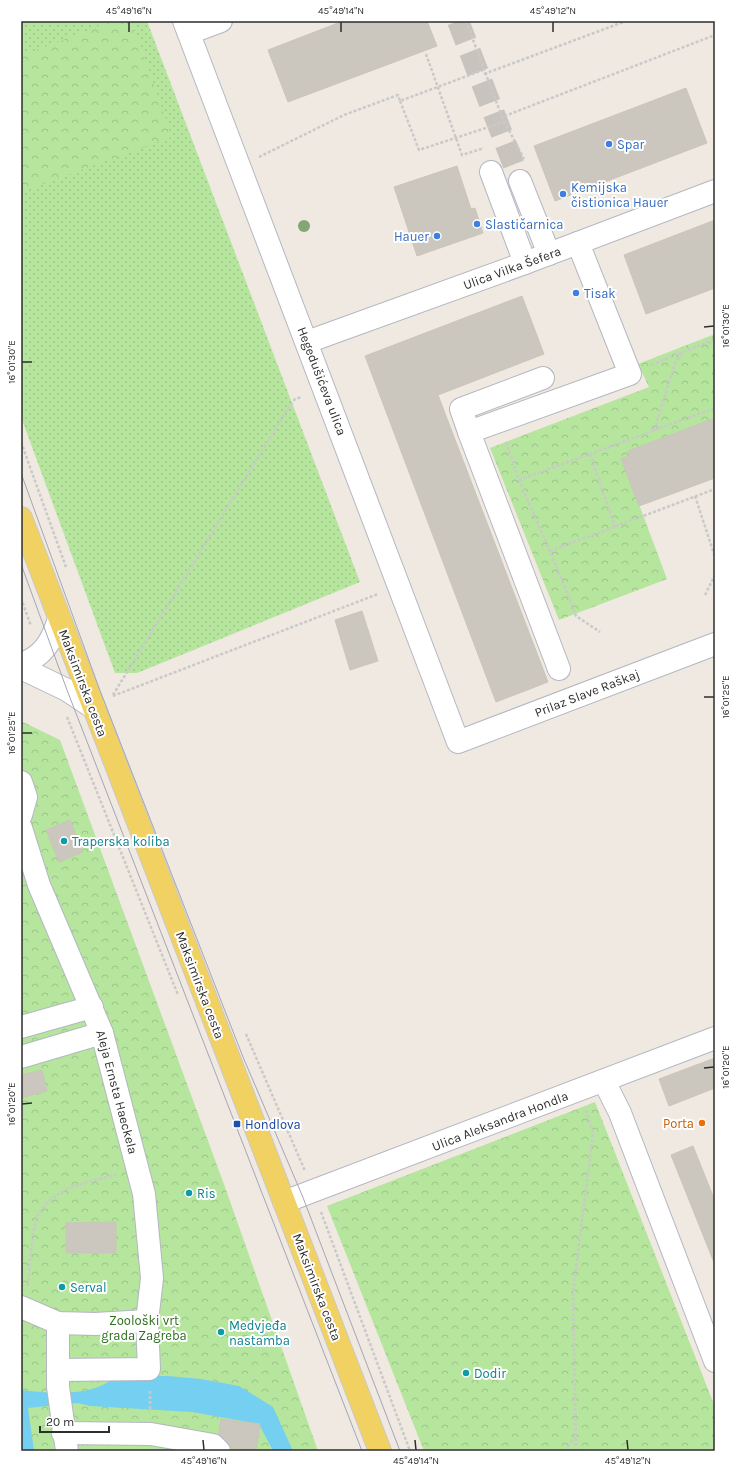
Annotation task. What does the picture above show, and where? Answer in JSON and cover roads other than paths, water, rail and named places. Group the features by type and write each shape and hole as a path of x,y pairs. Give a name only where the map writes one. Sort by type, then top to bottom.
{"main road":[{"name":"Maksimirska cesta","path":"21,518 380,1451"}],"street":[{"path":"187,27 221,21"},
{"name":"Hegedušićeva ulica","path":"187,27 458,742"},
{"path":"522,171 549,254"},
{"path":"491,172 525,264"},
{"name":"Ulica Vilka Šefera","path":"307,342 525,264 715,191"},
{"path":"469,432 630,374 578,243"},
{"path":"543,378 460,409 559,669"},
{"path":"21,664 35,658 50,643 59,619"},
{"name":"Prilaz Slave Raškaj","path":"458,742 715,644"},
{"path":"21,668 73,694 94,708"},
{"path":"21,782 26,797 21,815"},
{"name":"Aleja Ernsta Haeckela","path":"21,828 39,885 102,1033 144,1194 152,1278 147,1321 150,1378 58,1378"},
{"path":"21,1027 92,1007"},
{"path":"21,1057 102,1033"},
{"name":"Ulica Aleksandra Hondla","path":"284,1202 715,1038"},
{"path":"604,1081 620,1114 715,1361"},
{"path":"22,1307 58,1323 95,1324 147,1321"},
{"path":"58,1323 58,1378 64,1433 151,1434 213,1445 219,1451"}],"water":[{"path":"115,1376 168,1376 201,1379 239,1386 273,1407 293,1451 273,1451 259,1424 192,1412 90,1406 78,1403 28,1408 34,1451 21,1451 21,1390 57,1393 84,1391 96,1388"}],"tunnel":[{"path":"458,21 520,181"}],"tram line":[{"path":"21,473 99,688 243,1057 302,1195 400,1451"},
{"path":"21,564 67,690 362,1451"}],"place":[{"name":"Spar","path":"609,144"},
{"name":"Kemijska čistionica Hauer","path":"563,194"},
{"name":"Slastičarnica","path":"477,224"},
{"name":"Hauer","path":"437,236"},
{"name":"Tisak","path":"576,293"},
{"name":"Traperska koliba","path":"64,841"},
{"name":"Porta","path":"702,1123"},
{"name":"Hondlova","path":"237,1124"},
{"name":"Ris","path":"189,1193"},
{"name":"Serval","path":"62,1287"},
{"name":"Medvjeđa nastamba","path":"221,1332"},
{"name":"Dodir","path":"466,1373"}],"park label":[{"name":"Zoološki vrt grada Zagreba","path":"144,1328"}]}
